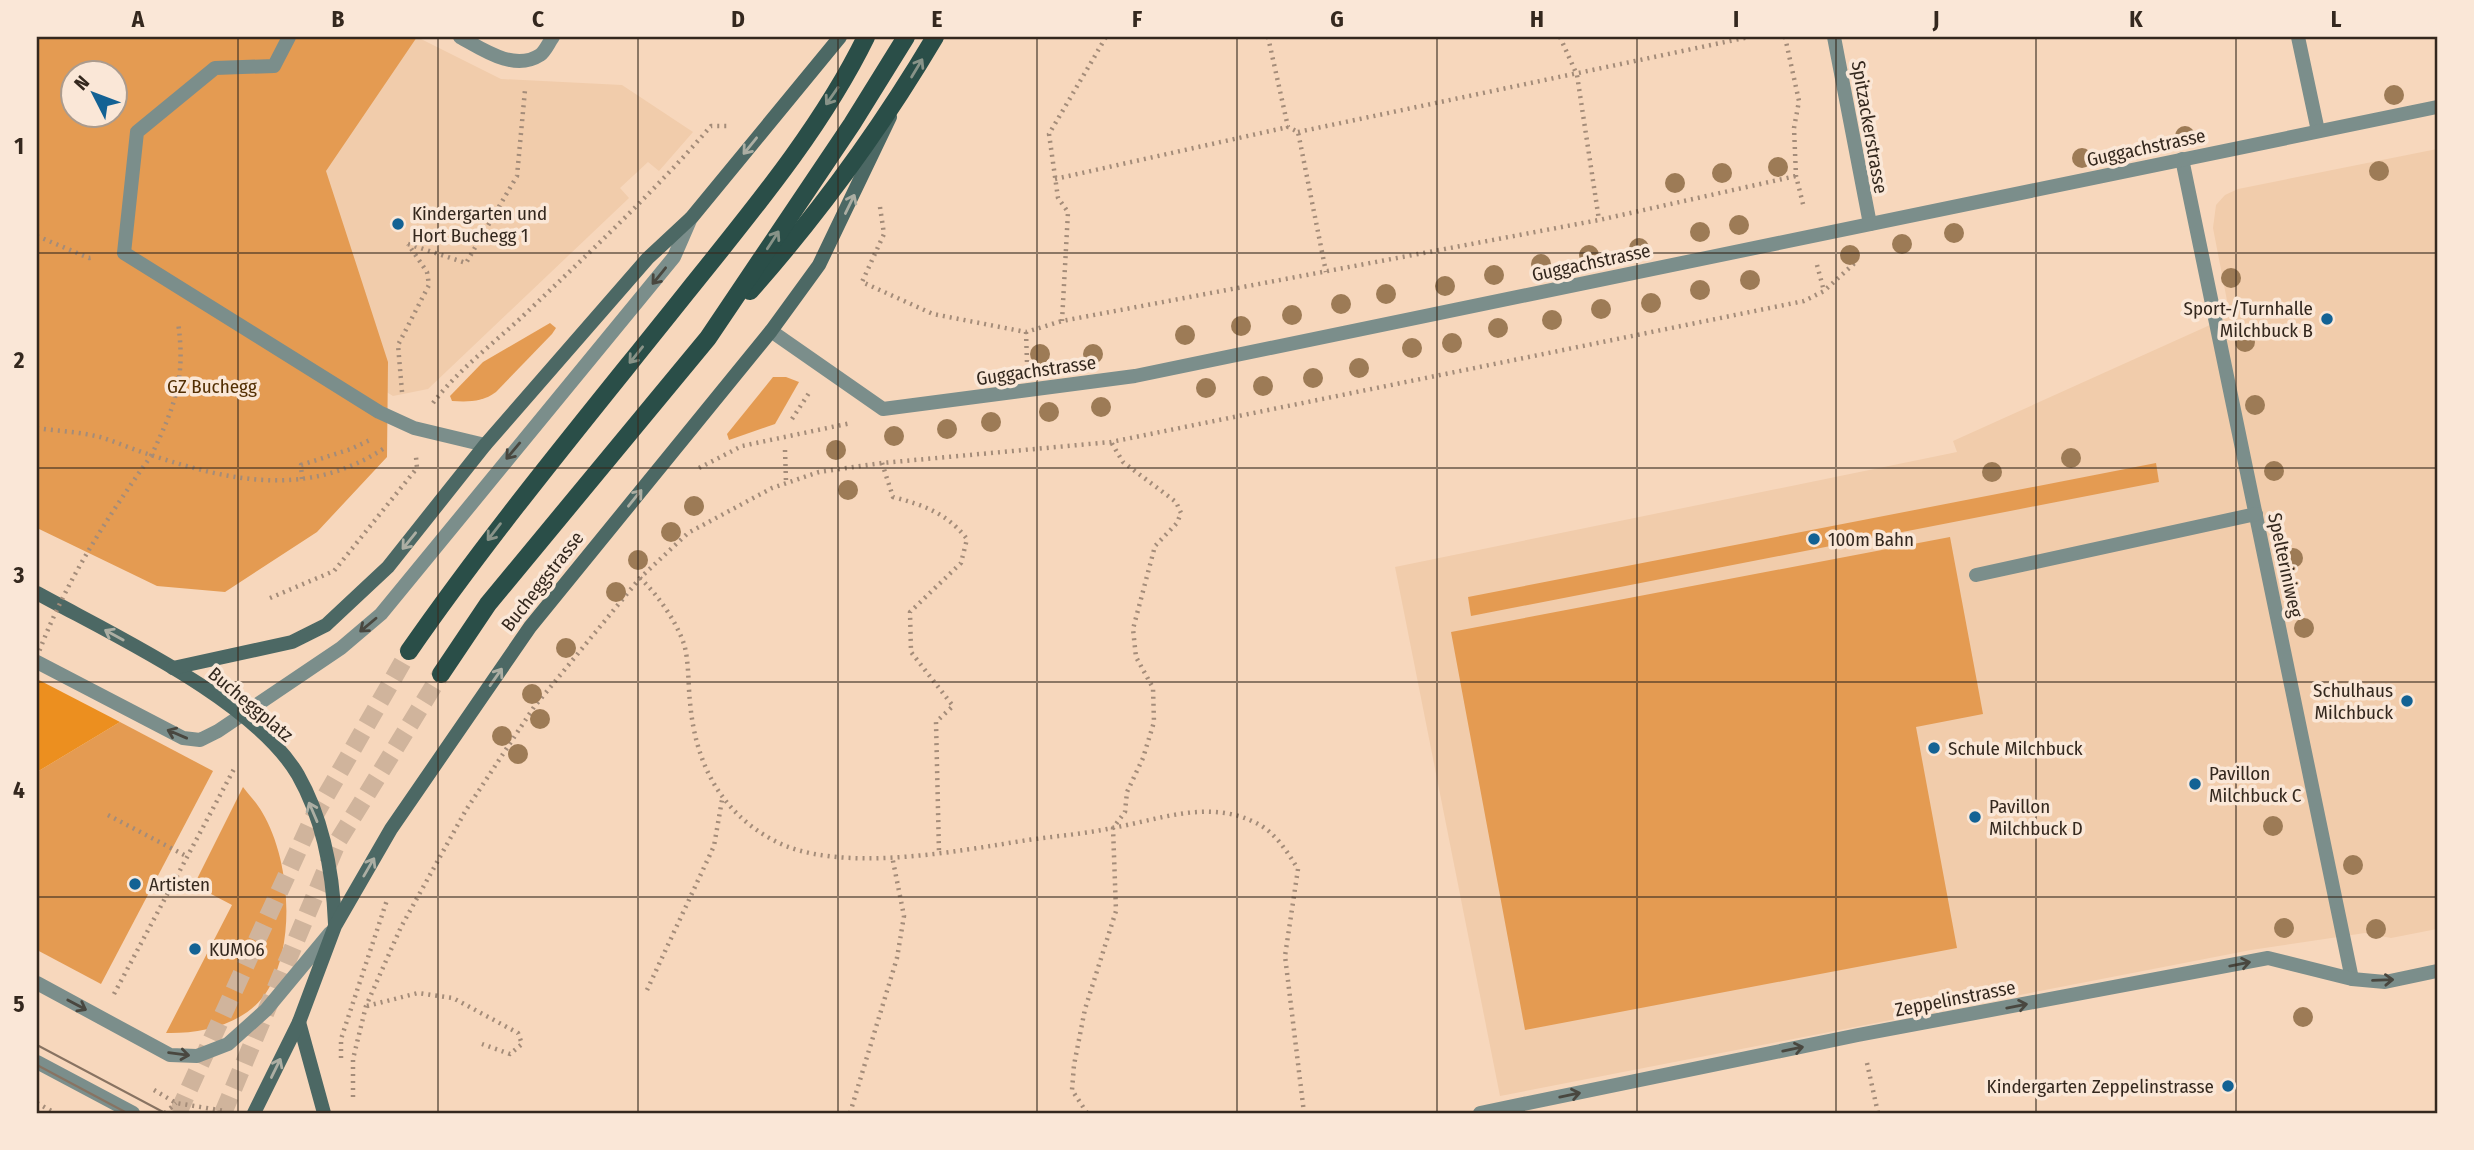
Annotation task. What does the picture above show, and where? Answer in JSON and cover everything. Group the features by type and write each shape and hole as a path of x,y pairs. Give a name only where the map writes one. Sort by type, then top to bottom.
{"main road":[{"path":"409,651 521,496 755,207 849,71 866,37"},
{"name":"Bucheggstrasse","path":"441,674 488,604 708,338 852,124 906,37"},
{"path":"708,338 805,229 898,99 935,37"}],"street":[{"path":"289,37 274,66 215,68 137,132 124,253 400,421 414,428 485,445"},
{"path":"460,37 499,57 520,61 540,55 553,37"},
{"path":"173,668 280,645 326,625 388,567 485,445 648,258 692,217 840,37"},
{"name":"Spitzackerstrasse","path":"1834,37 1870,224"},
{"path":"2298,37 2318,131"},
{"name":"Bucheggstrasse","path":"254,1113 299,1022 335,926 391,829 530,627 771,331 819,265 898,99"},
{"name":"Guggachstrasse","path":"883,409 1135,376 2437,107"},
{"name":"Spelteriniweg","path":"2182,159 2352,979"},
{"path":"37,659 183,738 201,740 341,648 381,614 674,257 692,217"},
{"path":"771,331 883,409"},
{"path":"1976,575 2256,514"},
{"name":"Bucheggplatz","path":"37,593 173,668 270,740 298,776 321,830 334,892 335,926"},
{"path":"37,983 170,1055 197,1056 228,1044 267,1010 305,967 335,926"},
{"name":"Zeppelinstrasse","path":"1480,1113 1858,1035 2268,958 2352,979 2385,982 2437,971"},
{"path":"299,1022 324,1113"},
{"path":"37,1062 133,1113"}],"path":[{"path":"1062,321 1068,212 1058,198 1049,134 1106,37"},
{"path":"1268,37 1288,127"},
{"path":"1560,37 1577,75 1599,220"},
{"path":"1055,179 1288,127 1298,132 1749,37"},
{"path":"1786,37 1799,101 1794,128 1797,176 1806,217"},
{"path":"400,421 403,381 398,345 429,285 427,272 408,244 466,263 517,176 528,59"},
{"path":"37,428 100,437 206,472 258,482 318,478 372,457 414,428 454,376 506,331 655,191 711,126 736,127"},
{"path":"1298,132 1326,272"},
{"path":"880,207 884,234 862,282 933,314 1026,332 1062,321 1599,220 1797,176"},
{"path":"37,236 89,258 124,253"},
{"path":"1815,257 1824,291"},
{"path":"353,1098 353,1059 366,1006 401,927 466,810 534,707 640,578 688,533 786,482 819,472 882,463 1111,442 1804,301 1824,291 1854,261 1868,258"},
{"path":"37,659 48,628 99,529 152,456 175,401 181,372 176,309"},
{"path":"792,419 812,388"},
{"path":"695,470 742,446 848,424 883,409"},
{"path":"270,598 334,571 342,562 417,468 414,428"},
{"path":"302,479 301,465 351,449 377,436"},
{"path":"1087,1113 1072,1090 1074,1065 1085,1009 1116,911 1113,828 1125,812 1127,792 1143,758 1154,722 1153,688 1136,657 1133,629 1155,546 1177,523 1181,513 1176,502 1123,462 1111,442"},
{"path":"785,450 786,482"},
{"path":"882,463 892,497 916,503 953,521 967,539 961,563 910,612 911,652 953,706 936,722 939,853"},
{"path":"640,578 655,593 684,645 692,725 703,766 722,799 744,822 787,846 825,858 939,853 1113,828 1175,812 1220,814 1252,820 1279,839 1298,870 1284,956 1304,1113"},
{"path":"113,997 234,769"},
{"path":"647,990 714,846 722,799"},
{"path":"108,816 188,857"},
{"path":"850,1113 894,971 904,916 892,856"},
{"path":"341,1064 341,1039 362,968 390,892 379,899"},
{"path":"366,1006 418,993 453,998 518,1033 522,1044 510,1054 482,1044"},
{"path":"1867,1063 1878,1113"},
{"path":"37,1102 55,1113"},
{"path":"165,1113 176,1102 229,1111"}],"shaded area":[{"name":"Kindergarten und Hort Buchegg 1","path":"417,37 501,79 622,85 693,132 659,171 648,162 620,188 629,198 428,389 393,396 282,329 187,235"},
{"name":"Schule Milchbuck","path":"2437,149 2437,929 2391,938 2365,933 2251,950 1500,1096 1395,567 1957,452 1953,441 2230,316 2213,228 2216,205 2225,195 2238,189"},
{"path":"37,679 120,722 37,772"}],"green space":[{"name":"GZ Buchegg","path":"37,37 417,37 326,171 388,362 387,457 317,532 225,592 157,586 37,528"},
{"path":"550,323 556,328 552,334 496,392 475,401 452,401 450,396 483,362"},
{"path":"773,377 786,377 799,382 775,424 729,440 727,434"},
{"name":"100m Bahn","path":"2156,463 2159,482 1471,616 1468,597"},
{"path":"1950,537 1983,714 1916,727 1957,948 1525,1030 1451,632"},
{"path":"120,722 213,771 101,984 37,950 37,772"},
{"path":"243,787 260,809 271,831 284,876 286,924 278,969 260,1000 237,1018 209,1029 166,1033 232,905 194,885"}],"tunnel":[{"path":"178,1113 312,820 409,651"},
{"path":"223,1113 338,841 441,674"}],"tram line":[{"path":"37,1045 165,1113"},
{"path":"37,1065 127,1113"}],"place":[{"name":"Kindergarten und Hort Buchegg 1","path":"398,224"},
{"name":"Sport-/Turnhalle Milchbuck B","path":"2327,319"},
{"name":"100m Bahn","path":"1814,539"},
{"name":"Schulhaus Milchbuck","path":"2407,701"},
{"name":"Schule Milchbuck","path":"1934,748"},
{"name":"Pavillon Milchbuck C","path":"2195,784"},
{"name":"Pavillon Milchbuck D","path":"1975,817"},
{"name":"Artisten","path":"135,884"},
{"name":"KUMO6","path":"195,949"},
{"name":"Kindergarten Zeppelinstrasse","path":"2228,1086"}]}
